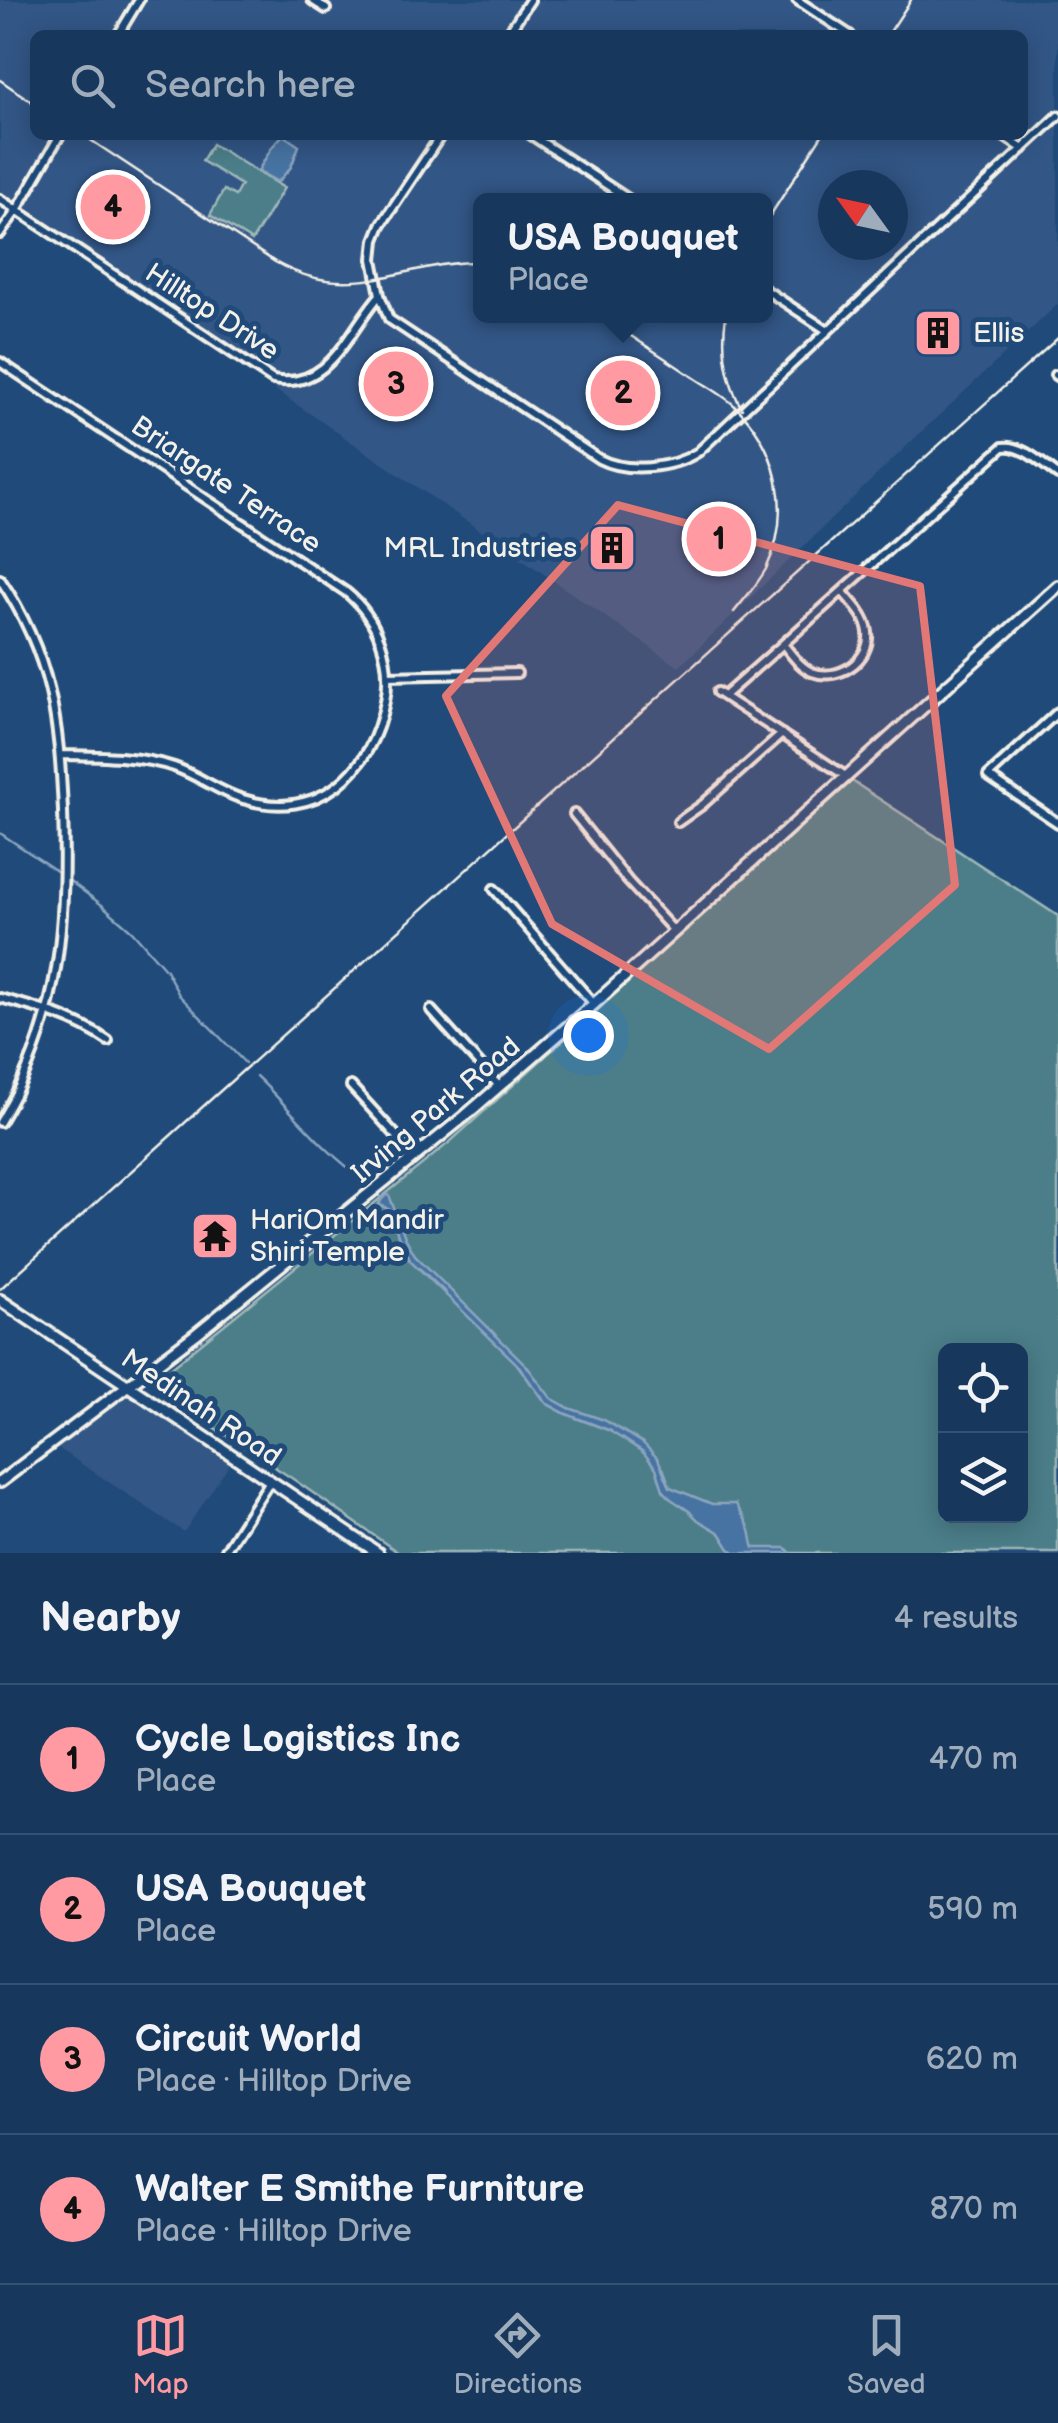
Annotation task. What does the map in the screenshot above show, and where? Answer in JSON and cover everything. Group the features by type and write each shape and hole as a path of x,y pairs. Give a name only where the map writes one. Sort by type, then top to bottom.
{"main road":[{"name":"Irving Park Road","path":"0,1482 196,1334 500,1087 1058,586"},
{"name":"Medinah Road","path":"0,1300 378,1553"}],"street":[{"path":"121,30 139,0"},
{"path":"312,0 326,10"},
{"path":"510,30 530,0"},
{"path":"797,0 842,30"},
{"path":"438,140 374,240 373,259 389,319 599,459 624,467 673,464 698,452 1058,116"},
{"path":"0,234 57,140"},
{"path":"539,140 619,193"},
{"path":"1010,140 1023,149"},
{"name":"Hilltop Drive","path":"0,199 273,380 294,382 319,373 380,295"},
{"path":"773,295 828,331"},
{"name":"Briargate Terrace","path":"0,362 346,592 367,613 378,634 387,676"},
{"path":"847,777 720,694 1003,448 1014,446 1058,474"},
{"path":"0,579 28,625 52,695 60,755 65,867 60,955 47,1010 29,1064 0,1122"},
{"path":"782,644 807,670 822,675 840,674 855,664 866,649 868,632 862,616 842,591"},
{"path":"60,755 154,762 262,804 301,802 328,791 357,768 368,753 386,699 387,676 517,673"},
{"path":"1058,712 988,776 1058,823"},
{"path":"678,822 782,734"},
{"path":"574,814 674,931"},
{"path":"494,888 594,1004"},
{"path":"0,998 47,1010 108,1041"},
{"path":"431,1010 500,1087"},
{"path":"351,1086 416,1157"},
{"path":"224,1553 270,1482"}],"highlighted area":[{"path":"618,505 920,586 955,885 769,1049 552,924 446,696"}],"shaded area":[{"path":"0,0 1058,0 1058,304 679,667 0,201"},
{"path":"278,140 290,140 299,146 291,167 278,182 258,171"},
{"path":"386,1195 415,1255 526,1365 551,1398 604,1420 643,1443 658,1459 670,1487 712,1504 736,1504 748,1525 754,1548 786,1548 791,1553 736,1553 720,1533 671,1499 663,1490 656,1468 642,1451 608,1430 546,1403 516,1363 410,1260 390,1210 379,1205"},
{"path":"129,1392 232,1460 184,1532 53,1445"}],"green space":[{"path":"212,144 284,188 252,241 210,215 224,190 235,196 241,185 202,161"},
{"path":"852,781 1058,916 1058,1553 399,1553 164,1395 158,1379 451,1141"}],"waterway":[{"path":"0,833 61,874"},
{"path":"67,879 132,931 166,970 179,995 245,1063"},
{"path":"256,1076 322,1144 366,1181"},
{"path":"379,1196 379,1205 385,1207"},
{"path":"400,1239 410,1259"},
{"path":"419,1268 446,1293"},
{"path":"519,1366 531,1384"},
{"path":"549,1405 568,1415"},
{"path":"576,1418 611,1431"},
{"path":"622,1438 644,1453"},
{"path":"663,1468 669,1484"}],"railway":[{"path":"891,30 911,0"},
{"path":"0,80 30,101"},
{"path":"91,140 275,262 303,275 354,281 473,262"},
{"path":"773,211 819,140"},
{"path":"611,323 730,402 750,423 771,461 780,504 774,548 766,569 734,612"},
{"path":"725,323 726,363 742,409"},
{"path":"0,1289 1058,338"}],"place":[{"name":"Walter E Smithe Furniture","path":"113,207"},
{"name":"Ellis","path":"938,333"},
{"name":"Circuit World","path":"396,384"},
{"name":"USA Bouquet","path":"623,393"},
{"name":"Cycle Logistics Inc","path":"719,539"},
{"name":"MRL Industries","path":"612,548"},
{"name":"HariOm Mandir Shiri Temple","path":"215,1236"}]}
